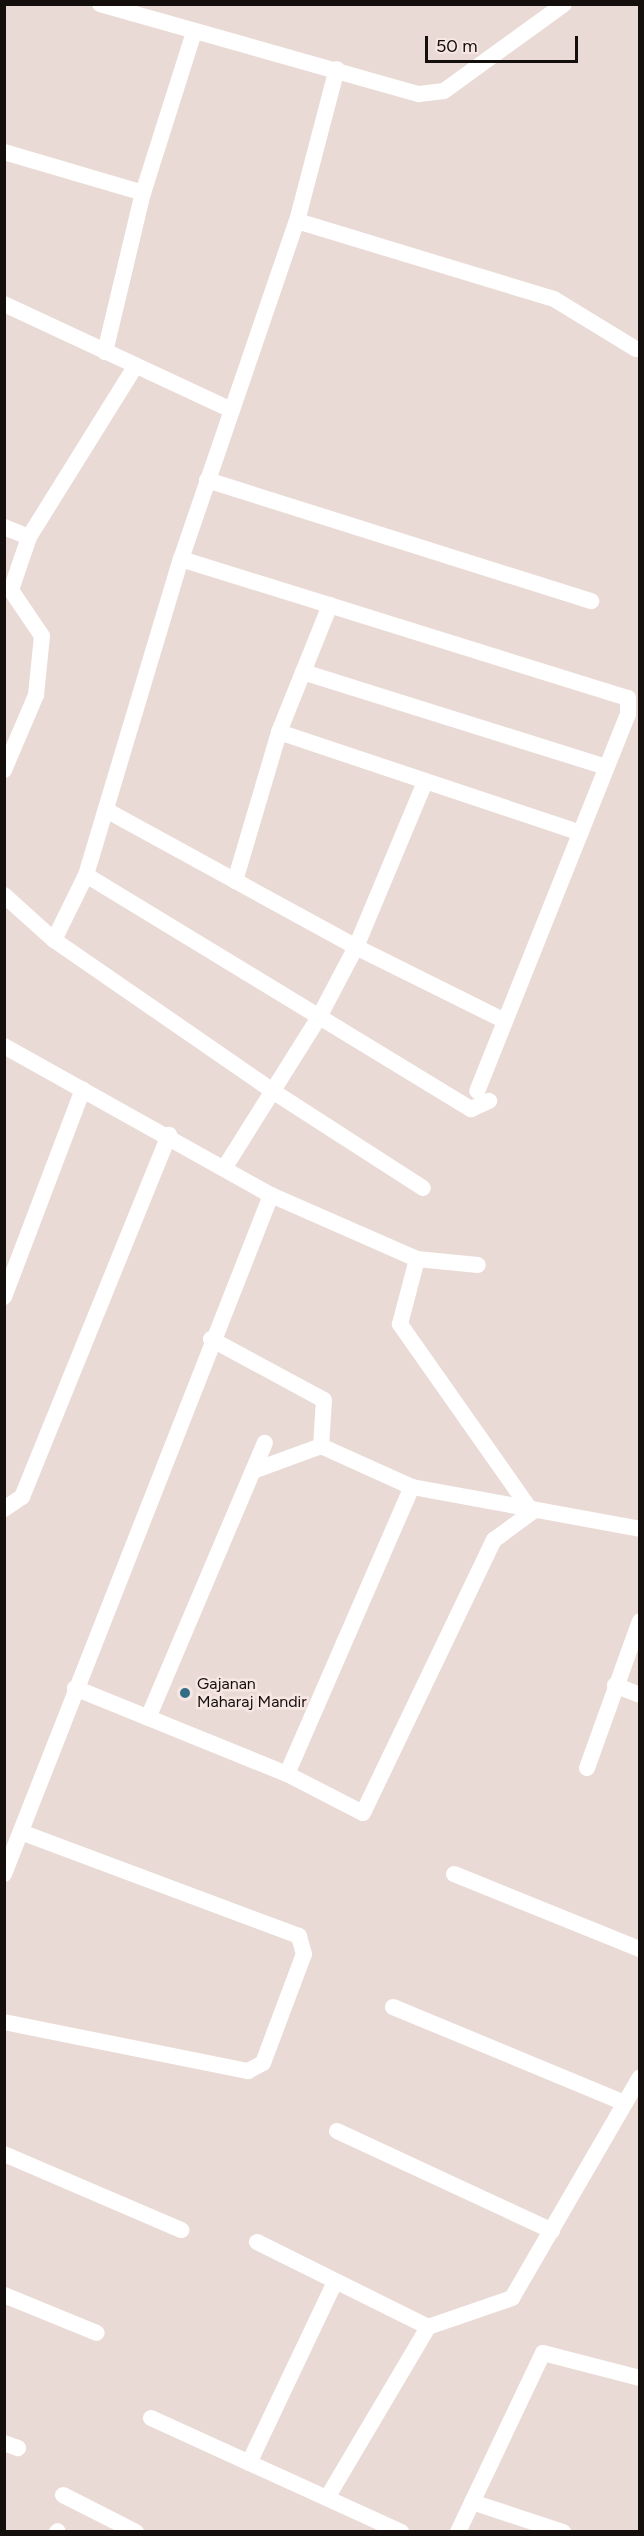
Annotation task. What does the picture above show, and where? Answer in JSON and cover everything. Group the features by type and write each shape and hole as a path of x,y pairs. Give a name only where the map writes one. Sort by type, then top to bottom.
{"street":[{"path":"100,4 419,94 444,91 564,4"},
{"path":"105,352 143,194 194,32"},
{"path":"54,940 86,875 181,559 297,221 337,69"},
{"path":"4,152 143,194"},
{"path":"297,221 554,299 636,349"},
{"path":"4,304 231,410"},
{"path":"4,770 36,695 42,636 11,590 29,537 135,367"},
{"path":"207,480 591,601"},
{"path":"4,527 29,537"},
{"path":"86,875 318,1019 471,1109 483,1096 505,1021 628,714 628,698 181,559"},
{"path":"235,881 279,732 330,605"},
{"path":"303,672 607,768"},
{"path":"279,732 581,833"},
{"path":"225,1167 318,1019 356,947 424,782"},
{"path":"106,810 356,947 505,1021"},
{"path":"4,895 54,940 274,1092 423,1188"},
{"path":"4,1046 169,1135 271,1195 417,1259 478,1265"},
{"path":"4,1297 83,1089"},
{"path":"4,1509 22,1497 169,1135"},
{"path":"4,1874 211,1339 271,1195"},
{"path":"417,1259 400,1324 532,1512"},
{"path":"211,1339 324,1400 321,1446"},
{"path":"148,1718 265,1443"},
{"path":"253,1471 321,1446 412,1487 532,1512 639,1529"},
{"path":"287,1774 412,1487"},
{"path":"75,1688 287,1774 363,1813 494,1540 532,1512"},
{"path":"587,1768 639,1621"},
{"path":"615,1685 639,1695"},
{"path":"4,2022 248,2071 262,2063 304,1954 299,1936 21,1832"},
{"path":"454,1874 639,1949"},
{"path":"393,2007 625,2103"},
{"path":"327,2499 428,2327 512,2298 639,2077"},
{"path":"337,2132 552,2231"},
{"path":"4,2154 181,2230"},
{"path":"257,2242 428,2327"},
{"path":"249,2463 335,2282"},
{"path":"4,2295 97,2333"},
{"path":"458,2532 543,2353 638,2374"},
{"path":"151,2418 401,2532"},
{"path":"63,2495 136,2532"},
{"path":"472,2502 563,2532"}],"place":[{"name":"Gajanan Maharaj Mandir","path":"185,1693"}]}
